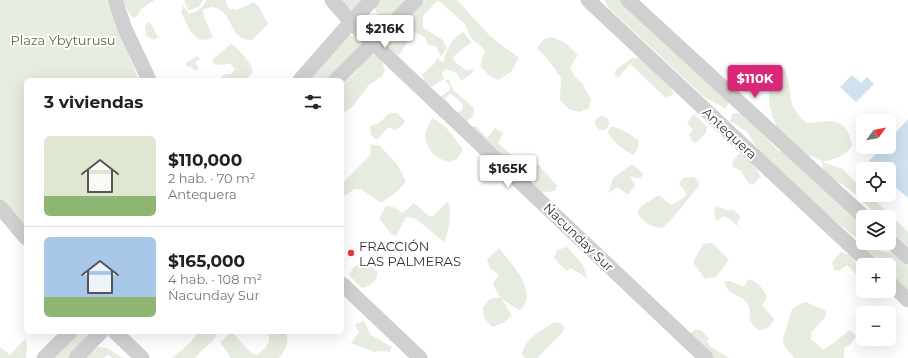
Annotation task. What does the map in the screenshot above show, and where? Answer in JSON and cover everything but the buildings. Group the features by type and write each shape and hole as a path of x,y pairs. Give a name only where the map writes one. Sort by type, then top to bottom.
{"street":[{"path":"115,0 125,29 148,78"},
{"name":"Ńacunday Sur","path":"332,0 351,22 706,358"},
{"path":"302,78 372,0"},
{"path":"338,78 416,0"},
{"name":"Antequera","path":"588,0 864,258"},
{"path":"628,0 856,210"},
{"path":"0,207 24,236"},
{"path":"896,246 908,257"},
{"path":"344,286 420,358"},
{"path":"896,289 908,300"},
{"path":"44,358 68,334"},
{"path":"76,358 99,334"},
{"path":"117,334 142,358"}],"green space":[{"name":"Plaza Ybyturusu","path":"0,0 106,0 138,78 24,78 24,228 6,208 0,198"},
{"path":"122,0 155,0 141,9 136,18 131,16"},
{"path":"184,0 203,0 199,7 188,10"},
{"path":"206,0 226,0 228,8 236,10 254,2 259,7 268,24 252,40 244,39 238,36 228,19 219,9 212,7 203,10 204,17 213,37 206,40 198,39 190,31 181,12 183,6 189,14 195,12 205,3"},
{"path":"338,0 364,0 350,14"},
{"path":"377,0 404,0 406,9 390,25 382,20 374,8"},
{"path":"425,0 438,0 423,16 423,28 442,39 447,48 441,57 436,46 428,45 425,37 414,32 399,55 390,51 386,42 399,30"},
{"path":"438,0 457,0 491,37 519,58 511,72 498,80 490,76 480,66 485,50 470,37 465,24"},
{"path":"604,0 630,0 729,101 726,109 703,96 609,8"},
{"path":"149,22 157,36 160,35 154,40 146,36 145,26"},
{"path":"464,32 471,42 453,57 455,62 466,70 474,69 470,75 461,81 457,73 445,69 442,73 444,79 431,87 425,84 422,75 435,63 437,58 443,62 448,48 453,40 456,36"},
{"path":"341,33 361,38 368,52 381,59 385,70 382,76 368,86 352,107 345,112 344,84 358,69 367,55 332,78 309,78"},
{"path":"552,37 566,43 578,55 570,67 574,76 582,83 591,99 589,108 579,112 569,109 560,100 561,78 550,62 537,48 544,39"},
{"path":"231,44 244,56 253,71 245,78 221,78 223,75 231,74 235,69 230,64 215,65 212,60"},
{"path":"197,56 200,59 195,62 199,69 195,71 191,67 186,66 186,63"},
{"path":"632,58 642,58 665,78 674,94 666,98 630,64 618,78 614,74 617,69"},
{"path":"774,70 785,70 793,105 800,117 807,123 824,121 837,122 843,125 847,130 852,146 849,150 836,158 823,162 843,169 856,183 856,195 842,184 832,180 823,171 822,161 803,153 856,216 856,238 817,206 763,157 747,132 730,121 733,113 743,114 779,151 802,152 785,138 774,121 771,112 769,95 771,78"},
{"path":"445,80 449,80 453,90 474,108 473,116 466,122 452,114 462,110 463,104 450,93 445,99 456,111 440,97 450,90 450,86"},
{"path":"390,113 397,113 405,121 403,125 395,130 388,127 377,140 371,135 370,126 379,123"},
{"path":"694,114 707,127 706,133 696,143 692,141 689,135 693,130 687,123"},
{"path":"599,116 605,116 609,120 609,126 605,130 599,130 595,126 595,120"},
{"path":"432,118 446,128 463,150 457,159 449,162 445,161 433,153 427,146 425,134"},
{"path":"471,126 477,127 487,138 495,128 503,133 498,143 516,159 519,156 528,156 527,158 519,161 520,169 517,171"},
{"path":"610,127 626,132 639,142 637,150 633,155 612,139 608,132"},
{"path":"370,144 380,146 396,163 406,181 399,190 381,203 361,189 354,189 344,195 344,182 371,154"},
{"path":"738,154 742,154 749,158 761,176 753,185 748,183 741,171 733,167 732,162"},
{"path":"632,164 644,174 640,178 630,177 635,185 628,195 618,187 608,193 613,178"},
{"path":"539,165 557,186 555,191 538,193 532,186 537,179 531,168"},
{"path":"694,177 700,183 697,188 672,219 662,228 647,223 641,219 637,212 643,205 659,195 671,205 682,199 687,194 679,184 682,178"},
{"path":"448,201 450,210 449,222 444,242 415,218 406,217 396,236 390,233 379,218 386,206 393,207 403,213 414,203 429,216 433,216"},
{"path":"864,202 876,202 885,210 871,210"},
{"path":"716,206 727,210 734,210 741,217 737,222 740,228 728,218 723,216 718,221 715,218 714,210"},
{"path":"896,221 908,232 908,246 896,235"},
{"path":"712,243 729,260 716,277 705,279 693,262 703,244"},
{"path":"567,247 583,265 587,278 571,268 566,271 554,258 557,250"},
{"path":"499,248 522,278 527,295 525,303 520,310 503,299 497,292 493,283 499,275 490,268 487,259"},
{"path":"866,250 890,252 908,266 908,290 896,279 896,258 872,258"},
{"path":"841,252 849,255 856,262 856,274 847,265 839,271 834,270 832,262"},
{"path":"359,264 367,264 377,271 376,280 368,286 362,288 349,275 353,268"},
{"path":"749,279 763,289 767,298 762,305 774,319 768,328 758,330 749,320 750,311 748,304 745,300 731,292 727,288 724,281 730,281 743,287"},
{"path":"501,297 512,316 503,323 492,327 484,318 483,307 490,299"},
{"path":"806,302 826,311 826,316 811,333 811,339 824,350 850,330 856,336 851,344 844,348 844,358 794,358 785,347 783,338 787,329 791,311 800,304"},
{"path":"364,321 371,335 392,347 390,352 374,352 351,343 359,332 355,324"},
{"path":"555,322 560,323 564,327 562,333 537,358 525,358 522,354 527,343 540,331"},
{"path":"695,330 701,330 709,339 707,342 711,347 729,358 697,358 690,333"},
{"path":"64,334 87,334 69,358 38,358"},
{"path":"197,334 217,334 195,358 172,358 191,342"},
{"path":"230,334 234,334 249,351 257,355 267,345 268,334 286,334 287,336 285,349 279,358 231,358 220,342"},
{"path":"25,339 27,344 26,358 0,358 0,347 10,355"},
{"path":"99,347 107,348 123,358 113,358 108,355 103,358 82,358"}],"water":[{"path":"852,75 861,83 867,77 874,84 856,102 840,87"},
{"path":"908,119 908,198 896,187 896,162 869,161 876,154 896,154 896,132"}],"place":[{"name":"FRACCIÓN LAS PALMERAS","path":"351,253"}]}
